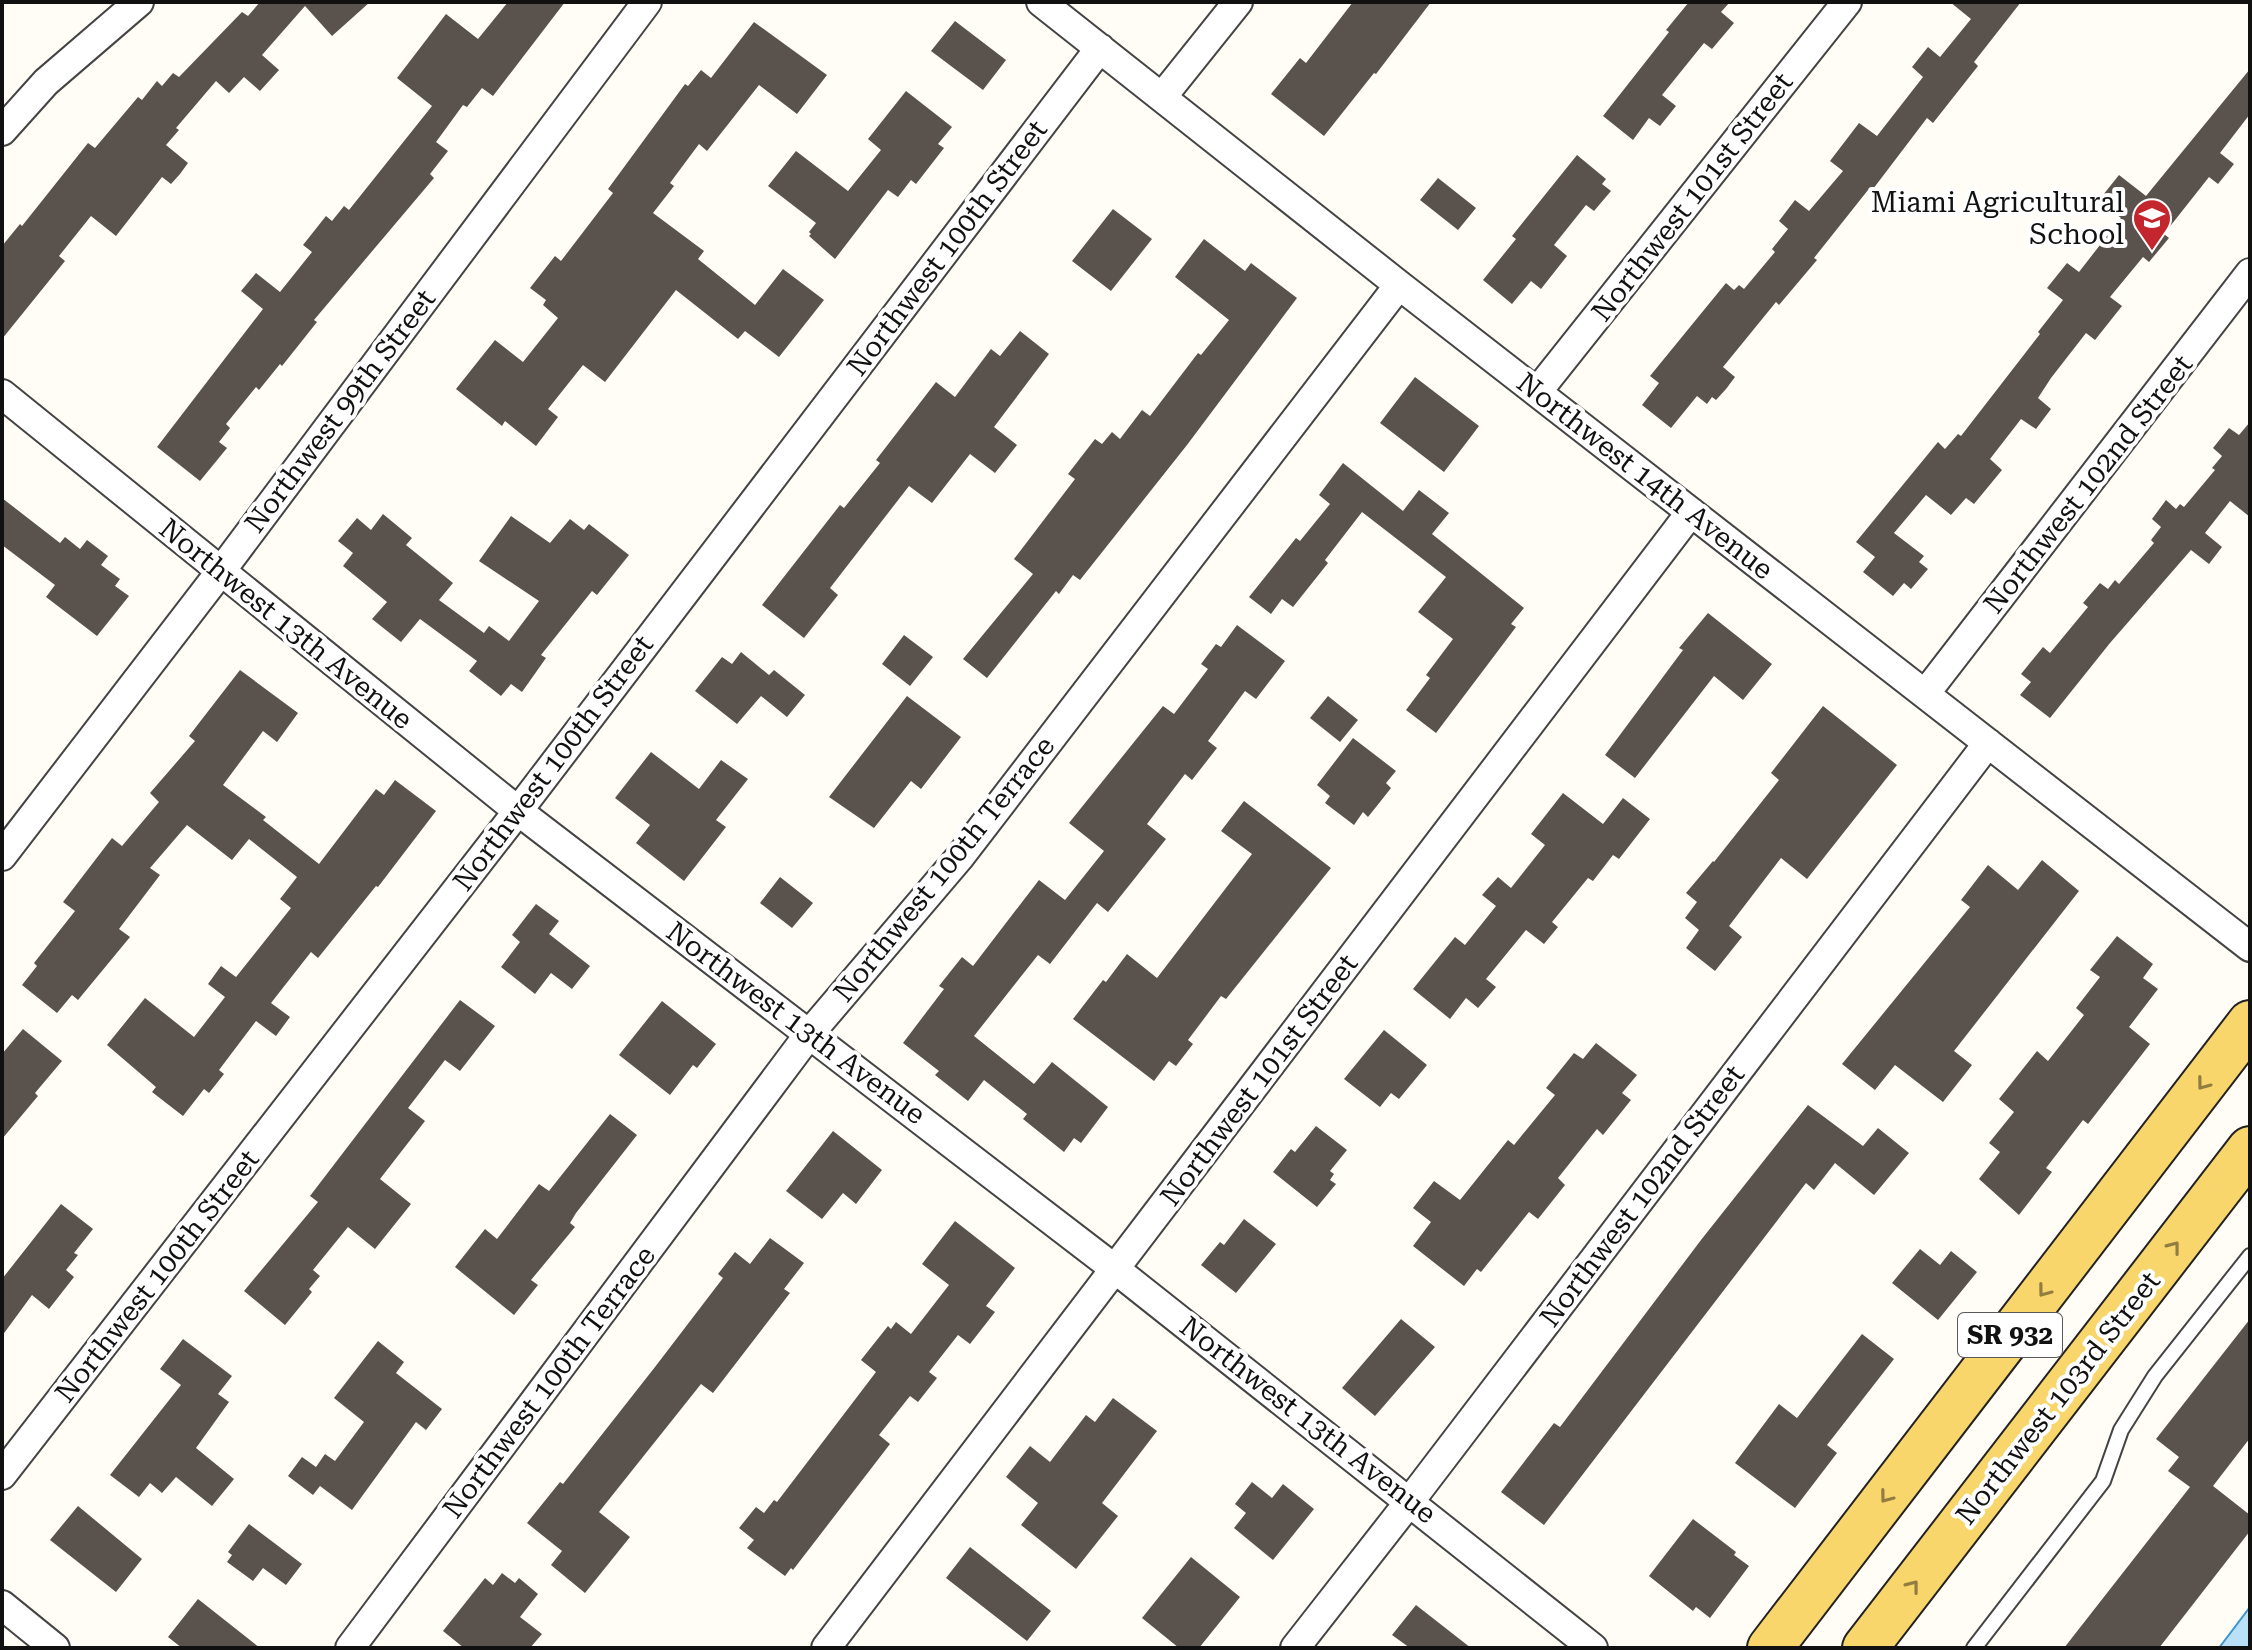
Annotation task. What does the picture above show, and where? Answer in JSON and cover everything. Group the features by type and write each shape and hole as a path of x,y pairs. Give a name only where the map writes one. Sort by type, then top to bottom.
{"main road":[{"name":"SR 932","path":"1770,1648 2250,1023"},
{"name":"Northwest 103rd Street","path":"1865,1648 2250,1149"}],"street":[{"path":"2,131 46,82 139,2"},
{"name":"Northwest 99th Street","path":"2,856 221,571 647,2"},
{"name":"Northwest 14th Avenue","path":"1041,2 1399,285 2250,947"},
{"path":"1162,97 1238,2"},
{"name":"Northwest 101st Street","path":"1537,392 1847,2"},
{"name":"Northwest 100th Street","path":"2,1475 518,811 1100,48"},
{"name":"Northwest 102nd Street","path":"1925,694 2250,273"},
{"name":"Northwest 100th Terrace","path":"350,1648 810,1033 959,858 1399,285"},
{"name":"Northwest 13th Avenue","path":"2,394 518,811 1115,1269 1593,1648"},
{"name":"Northwest 101st Street","path":"826,1648 1691,512"},
{"name":"Northwest 102nd Street","path":"1295,1648 1988,743"},
{"path":"2,1605 55,1648"}],"lane":[{"path":"1974,1648 2103,1481 2121,1430 2155,1376 2250,1256"}],"water":[{"path":"2250,1607 2250,1648 2219,1648"}],"building":[{"path":"260,2 370,2 332,36 305,6 262,55 279,70 260,91 244,77 229,93 216,81 176,128 179,130 166,145 188,163 180,174 171,184 162,177 116,236 91,216 59,256 65,261 2,339 2,246 20,224 22,226 88,143 95,148 138,97 142,100 157,81 162,86 173,73 179,77 242,12 248,16"},
{"path":"508,2 565,2 493,96 482,88 467,107 463,105 436,142 448,151 430,174 434,178 314,320 317,322 282,366 280,364 259,390 256,387 226,424 230,428 219,442 227,448 200,481 157,447 263,309 241,291 256,273 280,292 312,252 303,245 326,216 332,221 344,206 349,210 432,106 397,78 446,14 478,39"},
{"path":"1353,2 1431,2 1324,136 1271,94 1300,58 1306,63"},
{"path":"1689,2 1730,2 1721,12 1734,23 1712,49 1704,43 1662,95 1676,106 1660,126 1649,118 1633,140 1603,116"},
{"path":"1950,2 2021,2 1974,62 1978,66 1933,123 1927,118 1870,193 1868,190 1814,258 1817,260 1779,305 1776,302 1723,367 1735,377 1726,389 1716,400 1712,397 1707,404 1697,396 1671,428 1642,405 1659,383 1650,376 1726,283 1734,290 1739,285 1744,289 1775,252 1772,249 1788,229 1779,221 1795,200 1809,211 1843,171 1830,161 1859,123 1877,136 1923,77 1912,67 1928,47 1940,57 1971,19"},
{"path":"955,21 1006,60 983,90 931,51"},
{"path":"754,22 827,75 797,114 759,85 707,151 699,144 670,183 674,186 653,213 704,251 698,259 755,305 783,269 824,300 779,357 745,331 738,339 676,290 605,382 583,365 548,409 558,417 536,446 505,421 502,426 456,389 495,340 523,362 558,318 543,305 546,300 530,288 555,256 561,261 613,193 608,189 685,84 688,86 701,70 711,78"},
{"path":"2250,69 2250,114 2220,153 2234,164 2218,184 2209,177 2164,234 2169,238 2149,262 2143,257 2110,297 2122,306 2095,340 2086,333 2051,378 2038,398 2051,409 2036,429 2021,419 1990,459 2002,470 1974,504 1966,498 1951,515 1926,495 1894,533 1924,556 1919,562 1928,569 1911,589 1904,583 1893,596 1863,572 1875,557 1856,542 1938,442 1945,449 1958,434 1961,436 2040,334 2038,332 2063,300 2047,288 2067,263 2079,272 2121,218 2099,200 2119,175 2146,196"},
{"path":"906,91 952,127 938,144 944,148 916,184 911,180 898,197 888,190 835,259 809,236 816,223 768,186 796,151 848,191 881,150 868,139"},
{"path":"1577,155 1606,179 1602,184 1611,191 1594,211 1586,205 1554,245 1567,256 1541,289 1531,281 1512,304 1483,280 1516,239 1512,236"},
{"path":"1438,178 1476,208 1458,230 1420,200"},
{"path":"1113,209 1152,239 1111,291 1072,261"},
{"path":"1204,239 1245,271 1251,263 1297,298 1187,445 1080,580 1073,575 1059,594 1056,591 987,678 963,659 1033,574 1014,559 1075,479 1068,474 1095,439 1102,444 1112,432 1120,439 1142,410 1150,416 1198,353 1201,355 1229,320 1175,277"},
{"path":"1020,331 1049,354 994,427 1017,445 995,473 970,454 932,503 909,486 830,588 838,595 804,638 762,605 840,505 844,508 880,463 876,460 936,382 955,397 991,349 1000,356"},
{"path":"1415,377 1479,426 1444,472 1380,423"},
{"path":"2250,422 2250,517 2230,501 2205,533 2222,547 2209,564 2191,550 2050,718 2020,695 2031,682 2021,674 2043,647 2050,653 2088,607 2083,603 2100,583 2108,589 2115,580 2119,584 2154,543 2151,540 2161,527 2152,519 2166,500 2176,509 2180,504 2184,507 2215,470 2212,468 2222,456 2213,448 2229,428 2239,435"},
{"path":"1343,463 1403,511 1419,490 1449,513 1432,534 1524,608 1511,624 1516,627 1436,733 1406,710 1430,678 1426,675 1453,639 1418,612 1446,577 1362,512 1325,560 1328,563 1293,607 1282,599 1271,614 1249,597 1296,538 1300,541 1330,504 1319,495"},
{"path":"2,498 60,543 65,537 80,549 87,540 108,556 101,565 120,579 115,586 129,596 97,636 46,597 55,585 2,545"},
{"path":"383,514 412,538 406,545 453,583 439,600 484,633 489,626 509,641 539,601 479,561 511,516 550,543 570,519 584,530 589,524 629,555 597,595 592,591 541,655 546,658 522,692 511,684 501,696 469,671 477,661 420,619 401,642 372,619 387,602 343,566 353,553 338,541 357,518 371,530"},
{"path":"1708,613 1772,664 1743,700 1714,676 1635,778 1605,755 1683,650 1679,648"},
{"path":"1237,625 1285,661 1256,699 1245,691 1208,741 1217,748 1192,780 1185,774 1147,824 1166,839 1108,912 1097,903 1050,964 1038,955 974,1036 1034,1084 1052,1062 1108,1107 1081,1143 1074,1138 1064,1152 1023,1119 1027,1114 984,1080 968,1101 935,1075 939,1071 903,1043 944,989 939,986 962,957 973,966 1039,880 1065,900 1104,851 1069,823 1163,706 1174,714 1208,669 1201,664 1216,644 1221,647"},
{"path":"904,635 933,657 910,686 882,664"},
{"path":"741,652 769,675 774,670 805,695 787,717 761,696 737,724 695,691 722,657 732,664"},
{"path":"240,670 298,713 277,742 263,731 223,785 266,817 263,820 319,864 376,789 384,795 395,780 436,811 318,958 311,952 271,1003 290,1017 276,1036 256,1021 219,1070 224,1074 209,1093 204,1089 183,1116 152,1092 156,1087 107,1045 145,998 194,1037 225,997 208,984 221,966 236,977 291,908 280,899 297,877 249,839 232,860 187,825 150,868 160,875 119,929 130,937 78,1000 72,995 57,1013 22,985 37,966 34,963 75,911 63,902 112,838 122,846 159,802 150,793 195,741 189,736"},
{"path":"907,696 961,737 921,789 911,781 874,828 829,797"},
{"path":"1328,696 1358,720 1340,742 1310,718"},
{"path":"1823,706 1897,765 1807,879 1781,858 1729,926 1742,937 1715,971 1686,948 1699,930 1685,918 1697,902 1686,893 1779,780 1771,773"},
{"path":"1353,738 1396,771 1386,783 1391,788 1368,817 1363,812 1354,825 1325,803 1330,796 1317,785"},
{"path":"651,752 699,789 721,760 748,779 716,820 726,827 684,881 636,843 650,825 615,798"},
{"path":"1563,793 1603,824 1623,798 1650,819 1619,859 1613,855 1593,881 1588,878 1552,922 1558,927 1544,944 1526,930 1486,979 1496,987 1478,1008 1466,998 1450,1019 1413,989 1455,937 1465,945 1496,906 1482,895 1498,877 1511,888 1545,845 1531,834"},
{"path":"1244,801 1331,868 1226,999 1221,996 1188,1040 1193,1044 1176,1066 1169,1061 1154,1081 1073,1019 1127,954 1157,978 1252,854 1221,831"},
{"path":"2042,860 2079,891 1954,1051 1972,1065 1943,1102 1895,1065 1875,1090 1842,1064 1970,907 1961,900 1988,865 2018,890"},
{"path":"780,877 813,903 792,928 760,903"},
{"path":"536,904 559,921 549,934 590,966 572,989 551,973 535,994 501,967 520,942 512,935"},
{"path":"2117,936 2153,964 2143,978 2158,989 2129,1027 2150,1044 2088,1124 2083,1120 2046,1168 2052,1172 2019,1215 1979,1179 2000,1152 1989,1143 2014,1112 1999,1099 2037,1051 2048,1061 2084,1015 2076,1008 2100,977 2090,970"},
{"path":"460,1000 495,1026 460,1071 445,1060 408,1108 425,1121 380,1179 411,1204 375,1249 348,1227 313,1270 320,1276 309,1289 312,1292 285,1325 244,1291 318,1202 310,1196"},
{"path":"662,1001 716,1044 697,1068 693,1065 670,1095 619,1055"},
{"path":"23,1029 62,1061 2,1139 2,1054"},
{"path":"1384,1030 1427,1065 1399,1099 1391,1093 1380,1107 1344,1079"},
{"path":"1596,1043 1637,1075 1622,1093 1631,1100 1603,1135 1597,1129 1558,1178 1565,1185 1538,1219 1529,1212 1481,1272 1477,1269 1464,1286 1413,1246 1431,1222 1413,1208 1434,1181 1460,1200 1508,1140 1514,1145 1555,1095 1546,1088 1574,1053 1583,1059"},
{"path":"1808,1105 1863,1146 1878,1128 1909,1153 1874,1195 1835,1163 1814,1190 1806,1183 1544,1525 1501,1492 1554,1423 1560,1427"},
{"path":"610,1114 637,1135 576,1213 570,1223 575,1227 531,1280 538,1285 514,1315 455,1267 485,1229 497,1239 539,1184 549,1191"},
{"path":"1316,1126 1347,1150 1330,1171 1334,1174 1330,1180 1336,1184 1317,1207 1273,1172 1291,1149 1295,1152"},
{"path":"833,1131 882,1170 856,1204 843,1193 822,1219 786,1191"},
{"path":"61,1204 93,1229 74,1253 78,1255 66,1270 74,1277 49,1309 32,1295 2,1336 2,1279"},
{"path":"1244,1219 1276,1244 1236,1293 1201,1265 1220,1242 1224,1245"},
{"path":"955,1221 1015,1268 986,1306 995,1312 970,1344 958,1335 929,1372 937,1378 918,1402 910,1396 879,1435 890,1444 793,1570 791,1568 785,1576 747,1548 754,1540 739,1528 756,1507 764,1513 774,1500 777,1502 876,1372 861,1360 888,1326 891,1329 896,1322 911,1334 949,1285 922,1264"},
{"path":"770,1238 804,1263 784,1289 790,1293 713,1393 701,1384 599,1512 630,1537 585,1593 551,1565 562,1551 527,1523 560,1482 563,1484 655,1367 723,1278 718,1274 735,1252 750,1264"},
{"path":"1920,1249 1940,1265 1951,1251 1977,1272 1938,1320 1892,1283"},
{"path":"1401,1319 1435,1347 1375,1416 1342,1388"},
{"path":"2250,1319 2250,1438 2213,1486 2250,1515 2250,1531 2159,1648 2064,1648 2190,1487 2168,1471 2179,1457 2156,1439"},
{"path":"1862,1334 1894,1359 1827,1445 1837,1453 1795,1508 1735,1463 1779,1404 1797,1418"},
{"path":"183,1339 232,1376 218,1394 229,1402 196,1448 234,1479 212,1506 176,1477 162,1493 150,1483 139,1497 110,1475 181,1385 160,1369"},
{"path":"378,1341 404,1362 396,1373 442,1409 426,1430 416,1422 352,1510 320,1486 313,1495 288,1476 302,1457 316,1467 325,1454 335,1461 364,1422 334,1398"},
{"path":"1113,1398 1157,1431 1102,1503 1118,1516 1076,1569 1021,1525 1038,1503 1006,1477 1030,1446 1050,1462 1086,1415 1095,1422"},
{"path":"1252,1482 1272,1498 1283,1484 1314,1509 1273,1560 1234,1528 1246,1513 1235,1504"},
{"path":"78,1506 142,1559 116,1592 50,1540"},
{"path":"1693,1519 1749,1566 1710,1618 1696,1607 1693,1611 1649,1576"},
{"path":"249,1524 302,1564 286,1585 263,1568 253,1581 227,1562 232,1555 228,1552"},
{"path":"970,1547 1051,1611 1027,1641 946,1578"},
{"path":"1191,1557 1240,1597 1199,1648 1179,1648 1142,1618"},
{"path":"502,1573 515,1583 519,1578 538,1594 520,1617 542,1634 530,1648 464,1648 443,1631 485,1578 493,1585"},
{"path":"198,1599 260,1648 182,1648 168,1637"},
{"path":"1416,1605 1471,1648 1410,1648 1392,1635"}],"place":[{"name":"Miami Agricultural School","path":"2152,252"}]}
